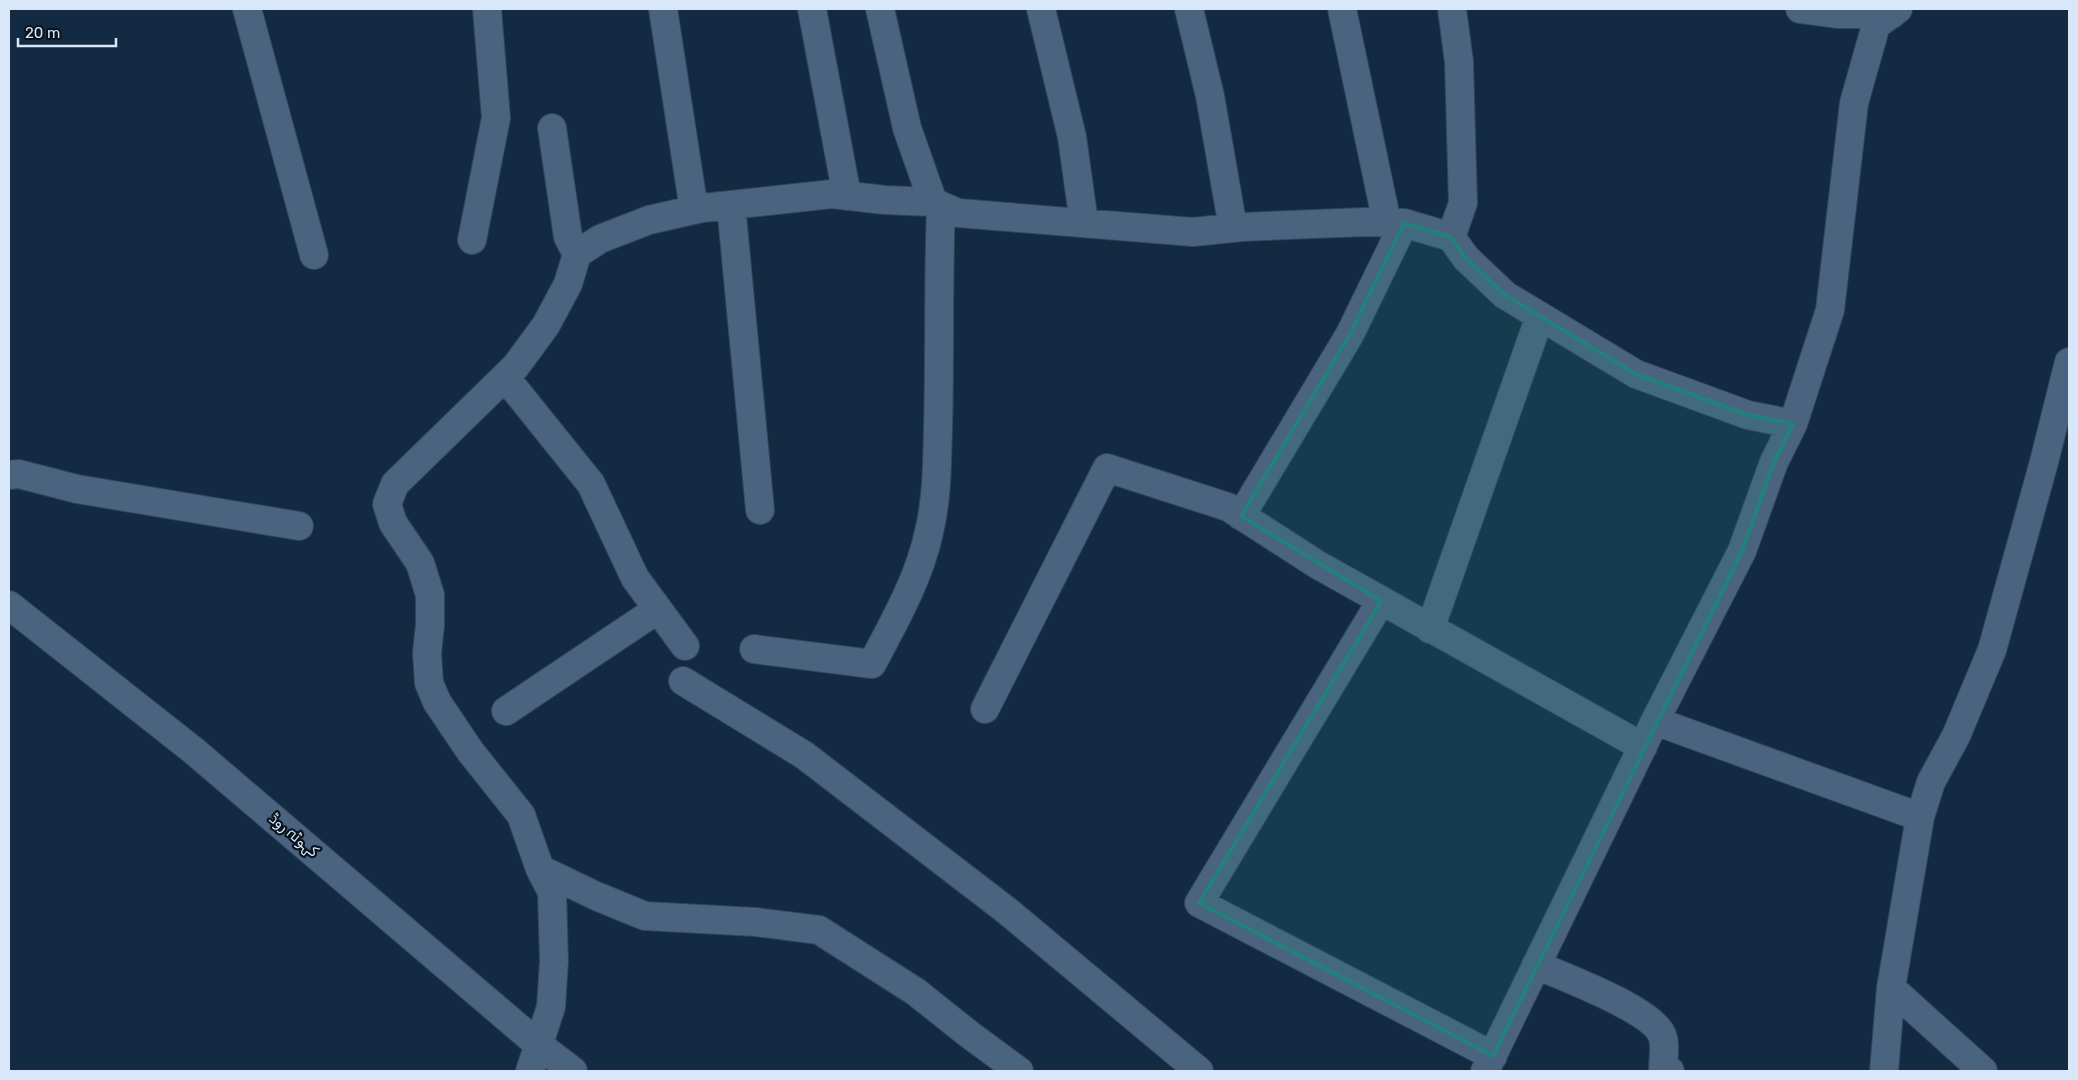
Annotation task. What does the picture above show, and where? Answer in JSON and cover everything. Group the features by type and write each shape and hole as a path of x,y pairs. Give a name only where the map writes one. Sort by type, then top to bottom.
{"street":[{"path":"247,9 314,255"},
{"path":"472,240 496,118 488,9"},
{"path":"663,9 694,210"},
{"path":"812,9 847,196"},
{"path":"754,650 872,664 908,595 930,532 936,479 939,388 937,204 907,128 880,9"},
{"path":"1041,9 1072,137 1084,223"},
{"path":"1189,9 1210,96 1233,228"},
{"path":"1241,516 1350,334 1396,223 1342,9"},
{"path":"1451,236 1463,202 1459,62 1452,9"},
{"path":"1800,9 1837,14 1895,11"},
{"path":"1381,601 1199,903 1489,1063 1655,721 1742,550 1774,462 1793,424 1830,310 1839,218 1854,103 1876,25 1895,11"},
{"path":"552,128 568,236 577,254"},
{"path":"530,1071 551,1007 554,961 552,892 540,869 521,814 470,751 437,702 429,683 427,653 430,595 420,563 393,523 387,504 395,484 516,366 546,326 568,284 577,254 600,239 649,220 694,210 832,194 937,204 958,213 1194,232 1233,228 1365,222 1396,223 1451,236 1466,258 1506,295 1636,374 1748,415 1793,424"},
{"path":"731,205 760,510"},
{"path":"1430,628 1540,316"},
{"path":"1884,1071 1891,988 1920,817 1932,782 1956,736 1992,650 2044,462 2069,362"},
{"path":"506,377 591,484 635,578 685,646"},
{"path":"985,709 1107,468 1228,507 1318,565 1643,747"},
{"path":"9,475 19,474 77,489 299,526"},
{"name":"کہوٹہ روڈ","path":"9,605 194,751 539,1045 573,1071"},
{"path":"506,711 658,609"},
{"path":"683,681 804,755 1006,910 1199,1071"},
{"path":"1655,721 1920,817"},
{"path":"540,869 596,896 645,916 756,922 819,930 916,992 1019,1071"},
{"path":"1536,965 1638,1011 1654,1024 1662,1036 1663,1070 1670,1071"},
{"path":"1891,988 1983,1071"}],"highlighted area":[{"path":"1404,223 1451,237 1466,258 1505,295 1636,374 1748,415 1793,424 1774,462 1742,551 1493,1056 1199,903 1381,601 1241,516 1350,334"}]}
